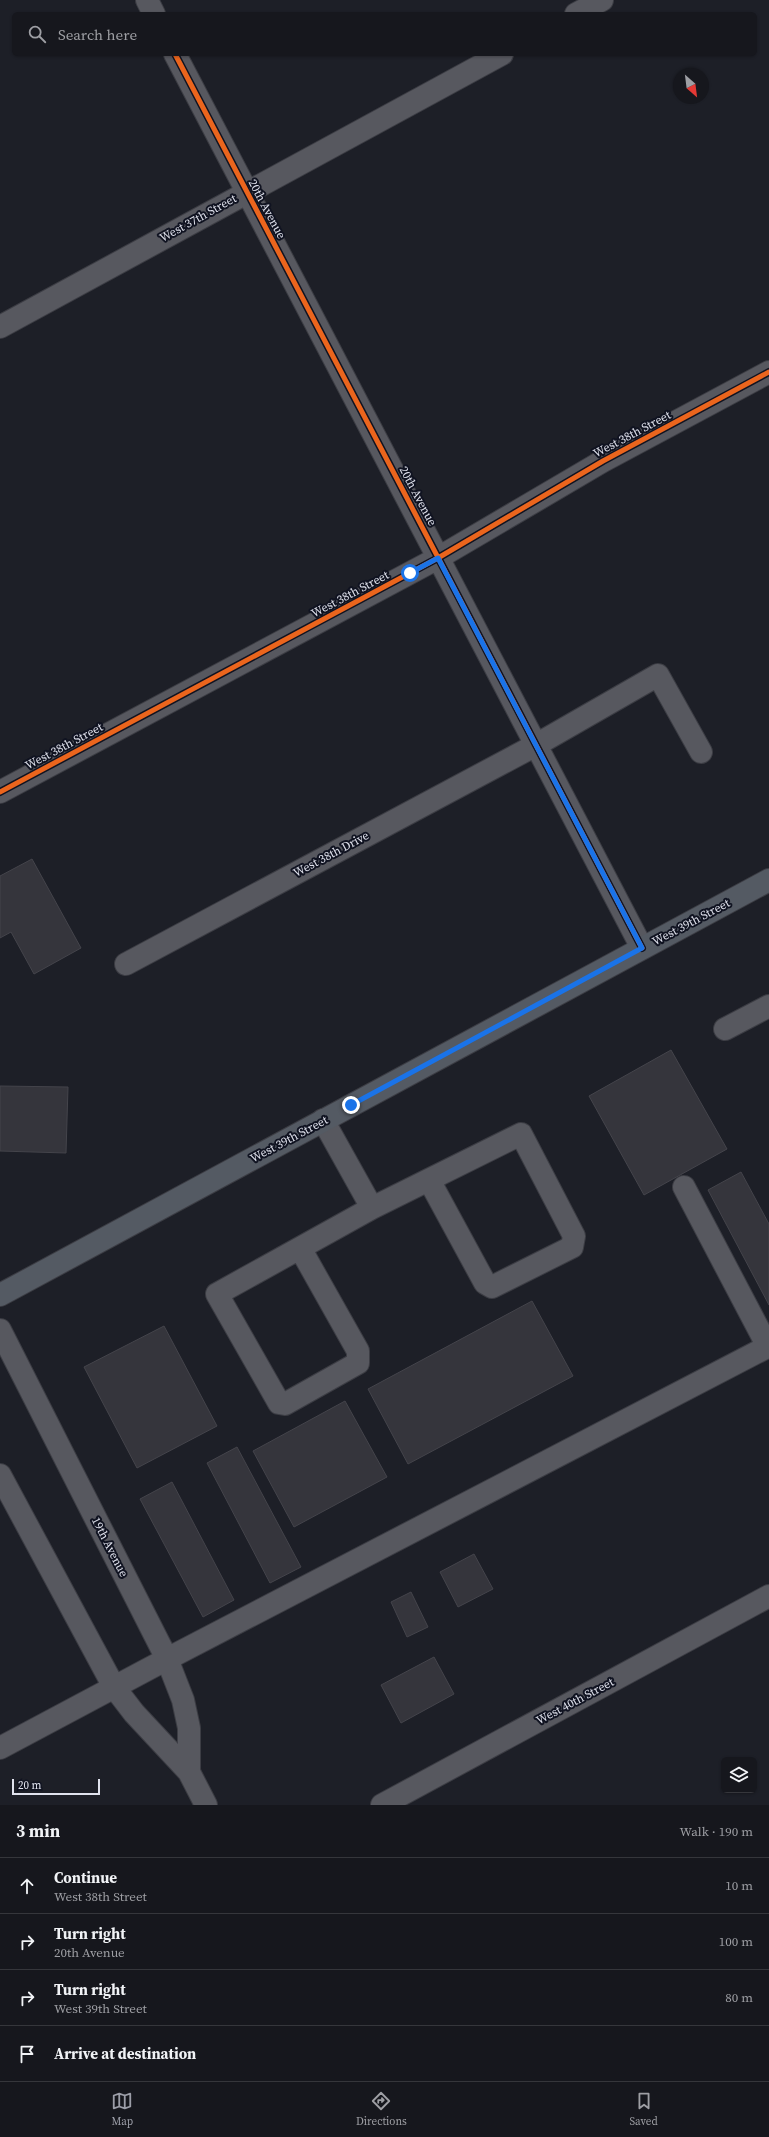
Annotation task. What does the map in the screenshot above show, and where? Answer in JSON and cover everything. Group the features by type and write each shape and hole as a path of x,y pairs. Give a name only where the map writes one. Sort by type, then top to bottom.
{"main road":[{"name":"West 39th Street","path":"0,1295 769,880"}],"street":[{"path":"147,0 153,12"},
{"path":"580,12 602,0"},
{"name":"20th Avenue","path":"176,56 642,948"},
{"name":"West 37th Street","path":"0,327 498,56"},
{"name":"West 38th Street","path":"0,792 438,558 603,461 769,372"},
{"name":"West 38th Drive","path":"126,964 536,745 658,675 701,752"},
{"path":"725,1029 769,1006"},
{"path":"323,1120 372,1208"},
{"path":"300,1248 358,1351 358,1363 285,1404 279,1403 217,1294 372,1208 521,1134 574,1236 572,1247 492,1287 485,1283 429,1180"},
{"path":"0,1748 166,1659 769,1346 684,1187"},
{"name":"19th Avenue","path":"0,1330 166,1659 183,1700 188,1728 189,1772"},
{"name":"19th Avenue","path":"0,1475 114,1687 134,1713 189,1772 206,1805"},
{"name":"West 40th Street","path":"382,1805 769,1596"}],"building":[{"path":"32,859 81,948 34,974 11,932 0,938 0,876"},
{"path":"671,1050 727,1149 644,1195 589,1096"},
{"path":"0,1086 68,1087 66,1153 0,1151"},
{"path":"741,1172 769,1224 769,1305 708,1190"},
{"path":"532,1301 573,1376 408,1464 368,1389"},
{"path":"164,1326 217,1426 137,1468 84,1367"},
{"path":"345,1401 387,1477 294,1527 253,1451"},
{"path":"237,1447 301,1567 270,1583 207,1463"},
{"path":"172,1482 234,1600 203,1617 140,1499"},
{"path":"474,1554 493,1589 458,1607 440,1572"},
{"path":"411,1592 428,1627 407,1637 391,1602"},
{"path":"434,1657 454,1694 401,1723 381,1685"}],"cycle path":[{"path":"176,56 642,948"},
{"path":"0,792 438,558 603,461 769,372"}],"route":[{"path":"351,1105 642,948 438,558 410,573"}]}
